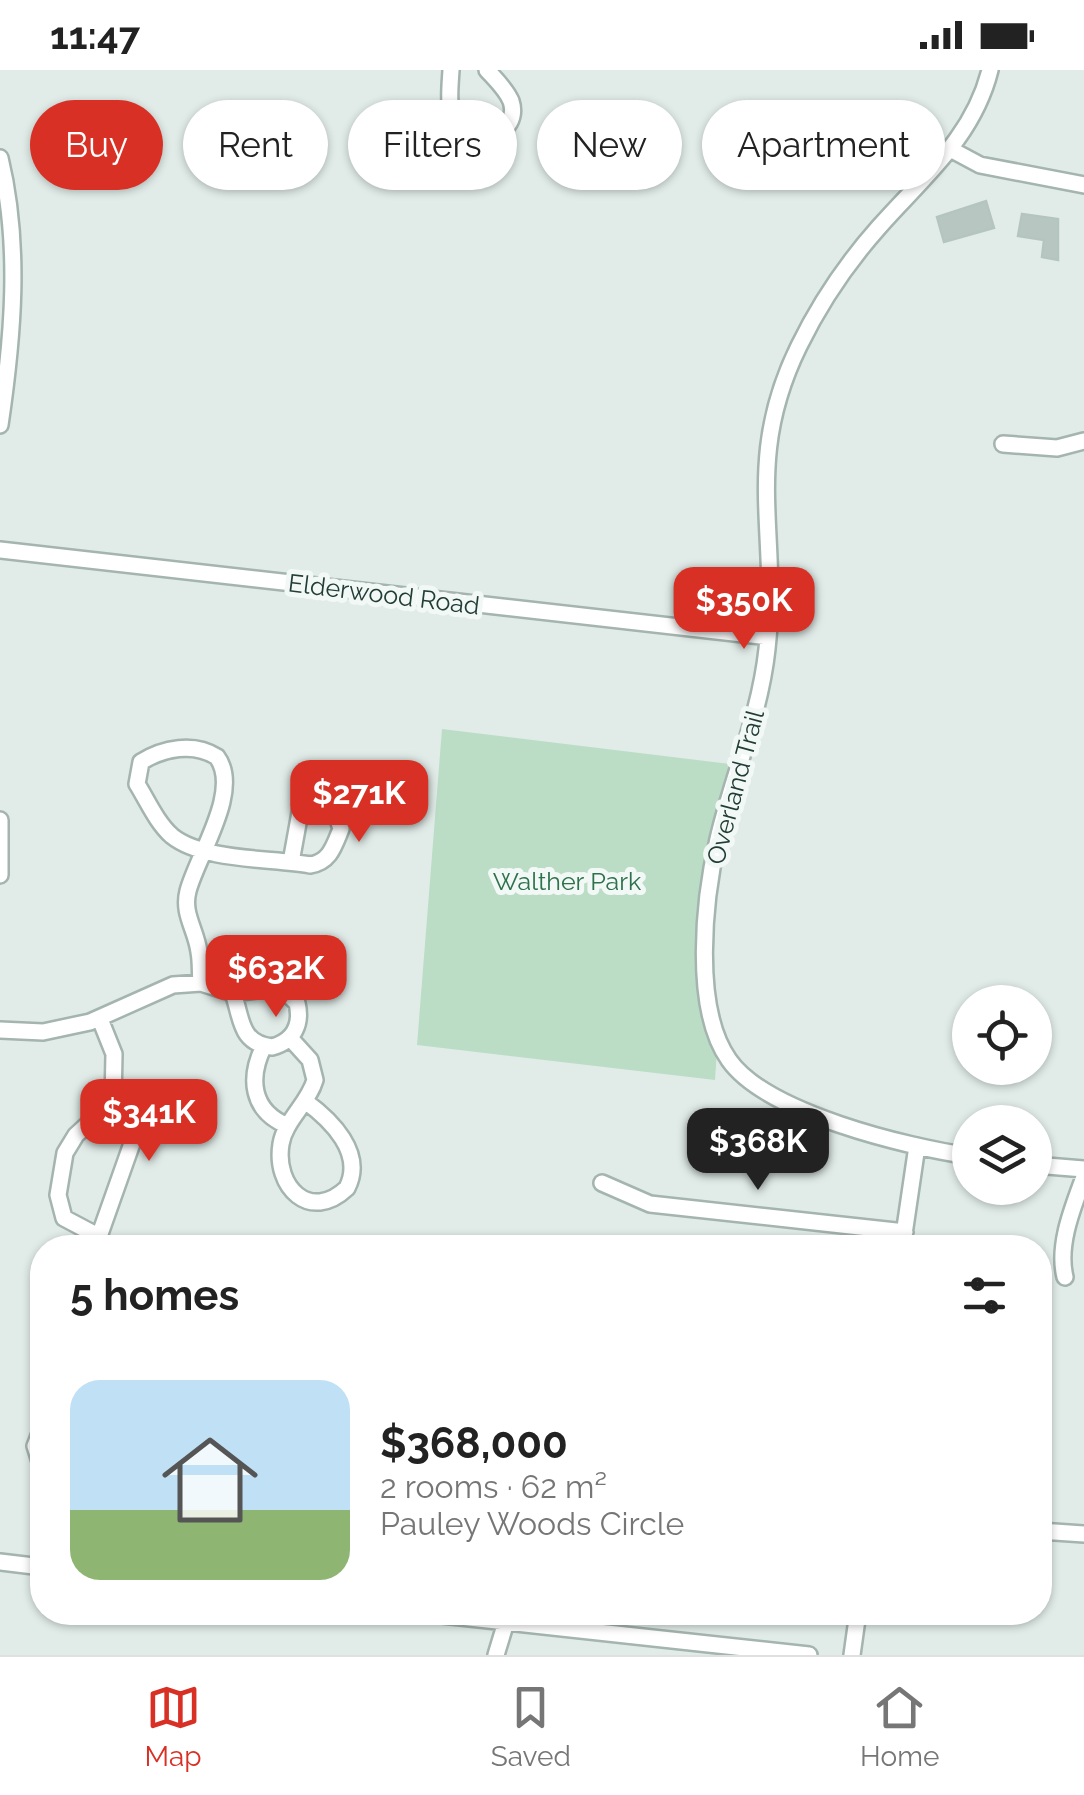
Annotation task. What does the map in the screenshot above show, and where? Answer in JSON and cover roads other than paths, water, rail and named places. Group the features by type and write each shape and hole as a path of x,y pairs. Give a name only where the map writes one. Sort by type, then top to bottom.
{"street":[{"path":"451,70 454,122 478,140 497,136 506,128 512,109 505,90 486,70"},
{"name":"Overland Trail","path":"952,1153 916,1146 769,1096 740,1074 727,1058 716,1033 706,974 708,896 720,832 762,682 768,637 764,474 770,421 786,374 818,311 850,262 952,150 978,109 990,70"},
{"path":"952,150 980,165 1084,185"},
{"path":"0,158 12,232 12,328 4,362 0,426"},
{"path":"1003,444 1057,448 1084,441"},
{"name":"Elderwood Road","path":"0,550 768,637"},
{"path":"201,983 200,952 186,904 204,850 221,800 222,763 209,752 178,748 148,758 136,770 137,784 174,838 204,850 291,862"},
{"path":"0,820 0,875"},
{"path":"0,1030 43,1032 100,1019 157,990 201,983 233,993 270,986 290,993 299,1013 299,1024 281,1044 264,1046 247,1036 233,993"},
{"path":"87,1235 64,1218 58,1195 70,1142 111,1104 115,1064 100,1019"},
{"path":"290,1038 314,1071 312,1089 288,1126 280,1154 294,1193 316,1204 339,1195 352,1173 346,1144 333,1124 305,1102"},
{"path":"264,1046 253,1068 257,1097 269,1118 288,1126"},
{"path":"99,1235 136,1132 129,1118 111,1104"},
{"path":"904,1235 916,1146"},
{"path":"1052,1166 1084,1169"},
{"path":"1065,1277 1068,1229 1084,1177"},
{"path":"602,1183 650,1204 868,1235"},
{"path":"1052,1532 1084,1534"},
{"path":"0,1562 30,1566"},
{"path":"496,1655 505,1625"},
{"path":"534,1625 809,1655"},
{"path":"852,1655 856,1625"}],"park label":[{"name":"Walther Park","path":"567,881"}]}
